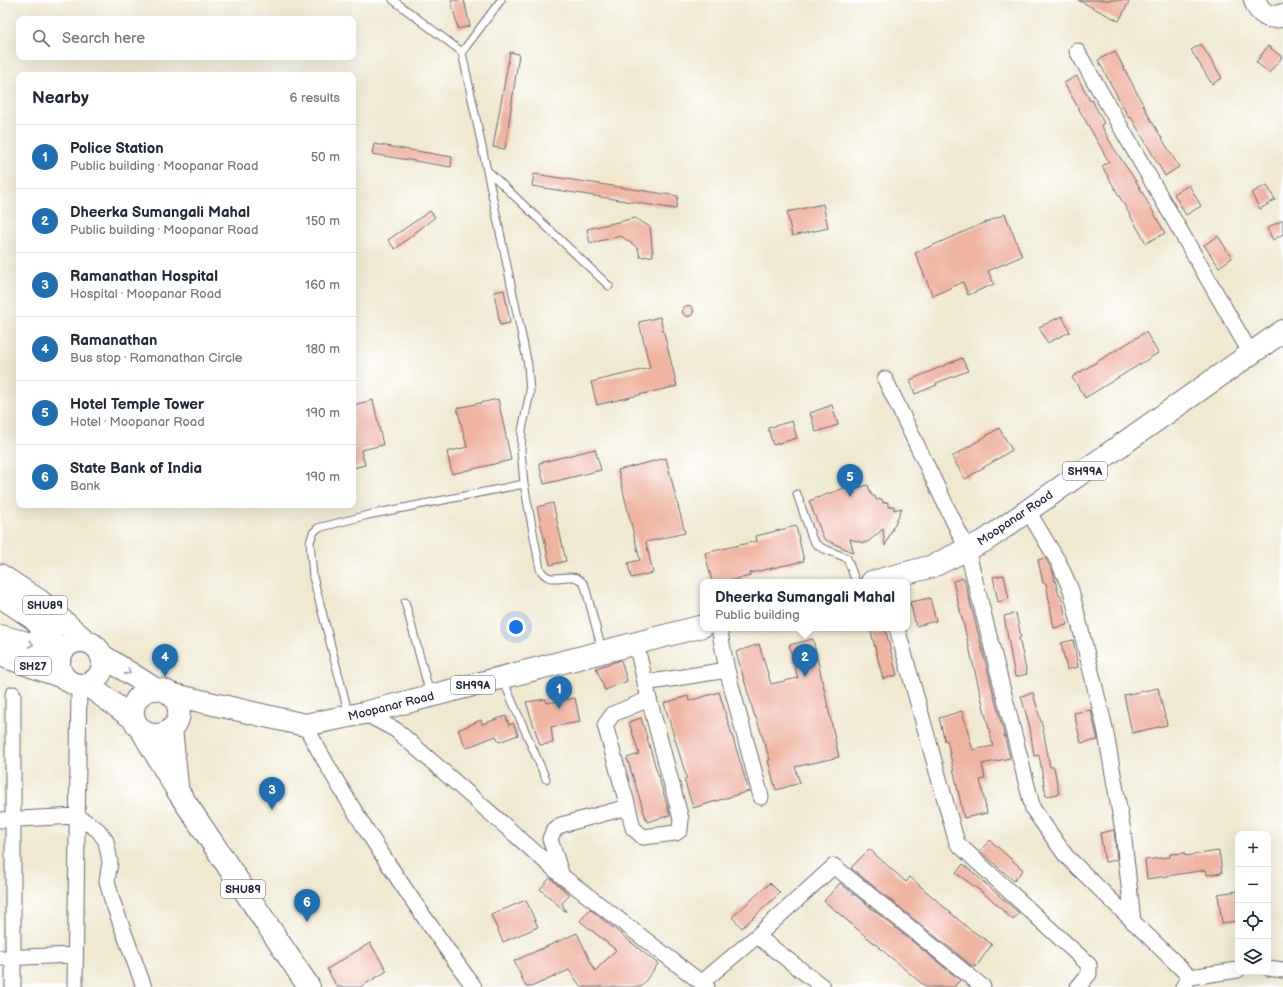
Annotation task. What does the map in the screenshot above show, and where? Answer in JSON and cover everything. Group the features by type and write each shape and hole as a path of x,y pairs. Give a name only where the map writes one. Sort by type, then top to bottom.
{"main road":[{"name":"Moopanar Road","path":"887,579 933,566 986,540 1283,331"},
{"name":"SHU89","path":"0,575 40,601 94,648 163,691 178,705 175,724 177,790"},
{"name":"SHU89","path":"0,596 34,619 62,652"},
{"name":"Moopanar Road","path":"163,691 305,725 356,715 700,627"},
{"name":"SH27","path":"0,636 62,652"},
{"path":"72,642 94,648 102,669 93,681 77,682 60,665 62,652 72,642"},
{"name":"SH27","path":"0,655 77,682"},
{"name":"SHU89","path":"77,682 138,724 147,733 160,735 175,724"},
{"path":"138,724 134,705 137,699 148,690 163,691"},
{"name":"Moopanar Road","path":"175,724 242,710"},
{"name":"SHU89","path":"138,724 177,790 309,987"}],"street":[{"path":"1077,51 1251,354"},
{"path":"885,380 967,549 1033,809 1066,856 1133,922 1187,982 1235,971"},
{"path":"1028,510 1059,563 1071,590 1105,728 1123,831 1133,922"},
{"path":"720,631 727,670 761,797"},
{"path":"898,631 957,843 1089,965 1089,974 1078,987"},
{"path":"636,643 649,699 682,818 680,830 676,833 643,837 633,828 605,725 613,714 649,699"},
{"path":"645,683 727,670"},
{"path":"75,987 77,682"},
{"path":"13,694 7,820 7,957 13,987"},
{"path":"356,715 396,730 562,876 631,931 704,985 834,866 983,987"},
{"path":"305,725 329,769 421,914 474,987"},
{"path":"562,876 550,839 554,830 561,826 628,807"},
{"path":"7,820 77,816 98,830 106,841 110,862 107,881 112,900 144,987"},
{"path":"757,936 823,987"},
{"path":"7,957 76,955"},
{"path":"1271,968 1283,970"}],"lane":[{"path":"393,0 462,52 528,365 530,393 523,424 521,451 524,484 540,569 547,577 576,577 582,580 586,586 603,652"},
{"path":"462,52 502,0"},
{"path":"488,171 609,286"},
{"path":"356,715 313,577 310,542 313,533 318,528 368,515 524,484"},
{"path":"797,494 812,538 822,548 847,558 855,579"},
{"path":"405,602 430,696"},
{"path":"502,678 546,779"}],"building":[{"path":"451,0 464,0 470,26 458,29"},
{"path":"1078,0 1130,0 1119,21"},
{"path":"1201,44 1222,78 1212,84 1191,50"},
{"path":"1268,46 1282,57 1269,73 1256,62"},
{"path":"1115,51 1151,120 1179,167 1165,176 1131,117 1129,118 1098,60"},
{"path":"510,52 519,54 505,149 493,147"},
{"path":"1077,76 1104,123 1101,125 1113,147 1137,183 1165,233 1146,243 1102,166 1109,162 1064,83"},
{"path":"374,144 452,157 451,167 372,154"},
{"path":"534,174 678,196 676,209 532,186"},
{"path":"1189,185 1201,206 1186,215 1174,194"},
{"path":"1267,185 1275,200 1260,209 1251,193"},
{"path":"823,204 828,228 792,236 787,212"},
{"path":"430,211 435,217 395,249 388,240"},
{"path":"1005,214 1022,256 988,271 994,284 968,295 963,282 933,296 915,253"},
{"path":"635,218 650,227 653,256 640,257 638,248 621,236 590,243 587,229"},
{"path":"1283,220 1283,234 1273,240 1267,228"},
{"path":"1218,236 1232,258 1219,267 1204,245"},
{"path":"504,290 510,323 500,325 494,292"},
{"path":"686,306 690,306 692,307 692,315 686,316 683,313 683,309"},
{"path":"1062,316 1070,332 1047,343 1039,327"},
{"path":"660,317 677,386 597,405 591,382 650,368 639,322"},
{"path":"1146,332 1158,353 1085,398 1072,377"},
{"path":"962,358 968,371 936,383 937,385 915,394 910,380"},
{"path":"498,399 511,460 452,474 447,452 467,447 457,408"},
{"path":"373,400 383,445 361,450 365,465 356,467 356,404"},
{"path":"832,405 838,425 816,432 810,413"},
{"path":"792,421 797,438 773,445 768,428"},
{"path":"999,428 1012,450 965,479 952,457"},
{"path":"595,449 601,470 544,484 539,463"},
{"path":"666,458 685,533 646,542 653,573 631,578 628,563 640,560 618,470"},
{"path":"852,485 853,489 868,485 872,496 875,496 876,500 882,499 883,503 888,502 888,507 894,506 894,510 902,508 885,546 883,529 869,541 864,543 850,539 854,553 824,539 809,501"},
{"path":"553,503 566,561 550,565 537,507"},
{"path":"796,526 804,561 750,573 750,576 737,579 711,579 705,553 757,541 756,536"},
{"path":"1045,558 1053,572 1059,596 1061,595 1067,625 1054,628 1046,583 1043,583 1038,560"},
{"path":"1004,575 1009,599 998,602 993,577"},
{"path":"964,578 1010,758 982,764 985,779 980,780 987,813 964,818 947,740 945,741 939,718 962,711 973,750 993,746 953,581"},
{"path":"930,598 936,621 916,626 910,602"},
{"path":"1016,613 1021,637 1019,638 1027,674 1015,677 1004,616"},
{"path":"871,631 886,631 897,675 883,679"},
{"path":"813,639 839,757 795,767 800,783 776,790 768,761 770,760 755,717 736,652 759,644 771,684 798,678 789,645"},
{"path":"1073,640 1078,667 1067,670 1061,643"},
{"path":"621,660 627,681 605,690 596,668"},
{"path":"1158,688 1167,725 1132,733 1124,695"},
{"path":"719,692 749,791 693,808 684,779 687,779 664,703 688,696 689,701"},
{"path":"1033,693 1043,729 1050,767 1054,767 1059,794 1046,796 1039,755 1034,756 1030,728 1021,696"},
{"path":"575,698 580,722 551,727 553,743 540,745 526,702 546,699 547,703"},
{"path":"1091,710 1098,740 1081,743 1074,713"},
{"path":"506,716 509,725 513,723 518,735 499,742 496,736 466,748 458,730 481,720 482,724"},
{"path":"641,718 670,815 647,822 627,758 639,754 629,722"},
{"path":"1114,830 1117,860 1105,862 1100,833"},
{"path":"990,840 1023,870 1014,881 980,851"},
{"path":"869,849 906,882 910,877 968,928 992,944 976,967 973,965 972,966 851,868"},
{"path":"1219,851 1222,873 1207,875 1206,870 1147,879 1145,860 1170,857 1170,854 1185,853 1185,856"},
{"path":"963,864 1019,913 1013,920 990,898 956,873"},
{"path":"550,878 570,895 562,903 566,912 540,889"},
{"path":"770,883 780,893 742,928 732,917"},
{"path":"840,883 960,980 954,987 926,987 824,901"},
{"path":"1235,891 1235,921 1222,923 1218,894"},
{"path":"526,900 538,927 503,942 491,915"},
{"path":"590,909 658,964 641,987 581,987 569,970 531,987 526,987 514,961 577,933 595,971 616,950 580,921"},
{"path":"370,943 387,971 360,987 337,987 327,969"}],"place":[{"name":"Hotel Temple Tower","path":"850,497"},
{"name":"Ramanathan","path":"165,677"},
{"name":"Dheerka Sumangali Mahal","path":"805,677"},
{"name":"Police Station","path":"559,709"},
{"name":"Ramanathan Hospital","path":"272,810"},
{"name":"State Bank of India","path":"307,922"}]}
